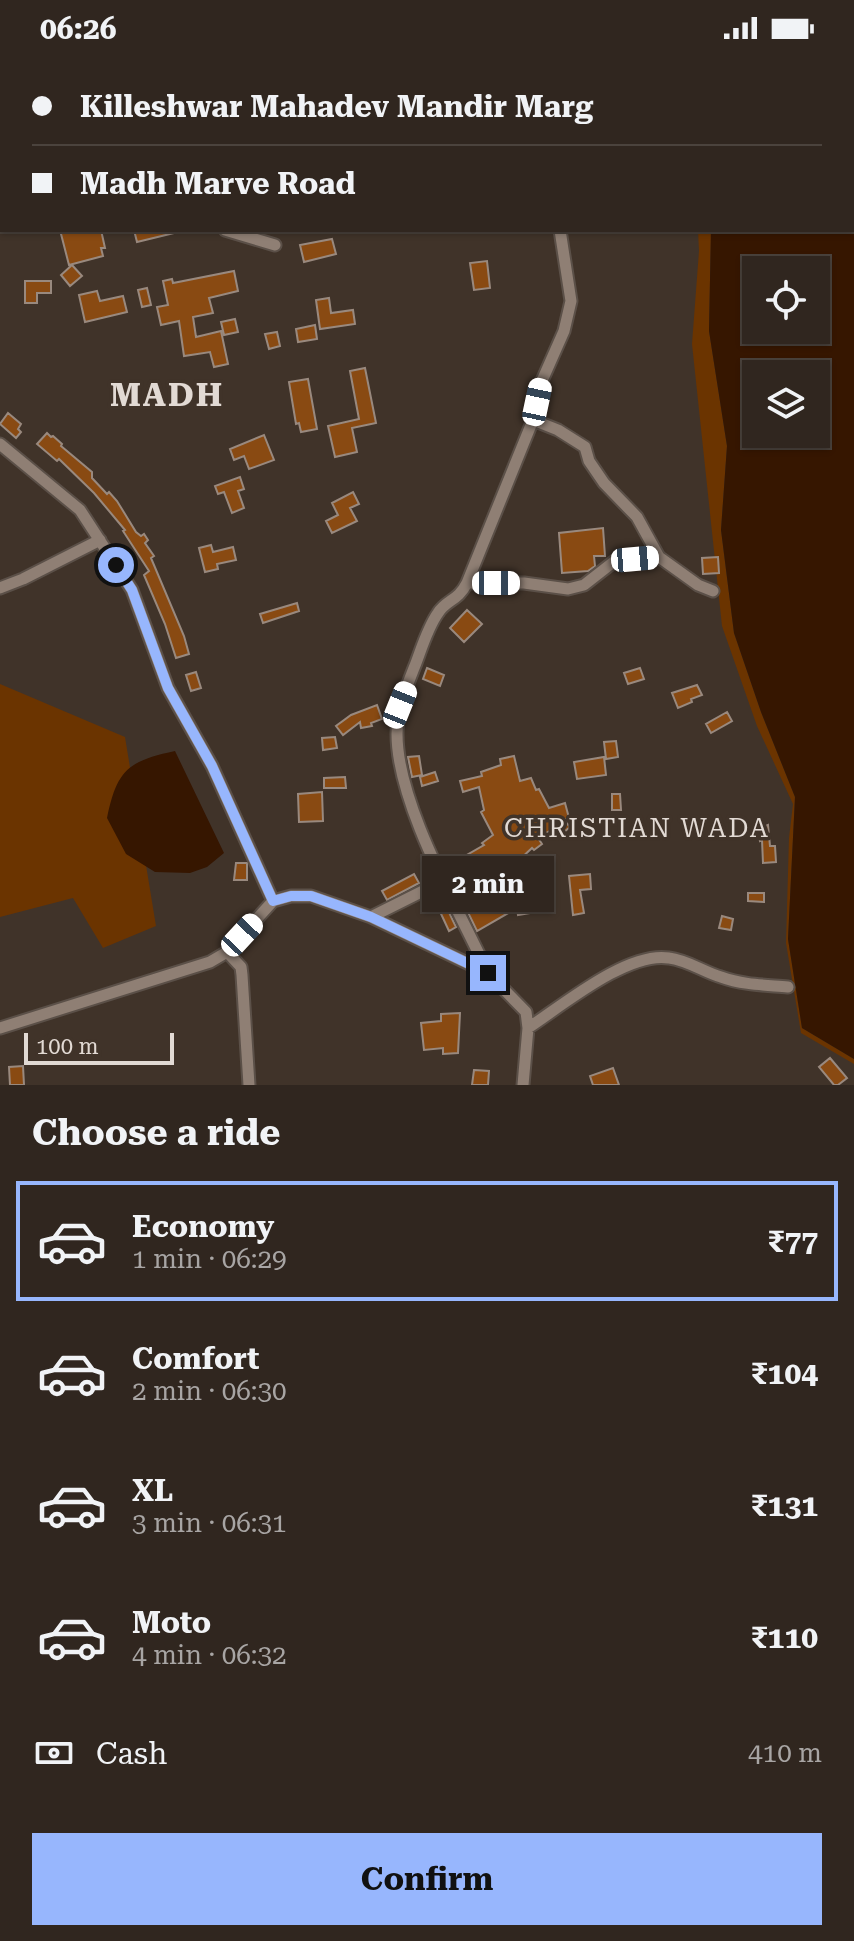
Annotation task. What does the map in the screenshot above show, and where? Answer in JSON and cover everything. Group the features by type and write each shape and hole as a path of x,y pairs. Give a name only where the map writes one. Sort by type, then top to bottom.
{"street":[{"path":"232,232 275,245"},
{"path":"523,1085 528,1028 526,1012 488,973 445,880 410,802 400,767 397,733 400,705 439,610 461,595 467,583 533,420 541,383 564,331 571,301 560,232"},
{"path":"533,420 558,430 585,447 589,461 604,483 637,517 659,557 698,585 713,591"},
{"path":"0,444 80,510 132,590 168,688 212,766 273,901"},
{"path":"0,588 100,540"},
{"path":"467,583 524,583 568,589 584,585 616,560 659,557"},
{"path":"371,917 445,880"},
{"path":"0,1028 210,962 227,952 273,901 291,896 311,896 371,917 488,973"},
{"path":"227,952 241,967 249,1085"},
{"path":"528,1028 614,972 645,959 673,958 723,978 748,984 788,987"}],"shaded area":[{"path":"698,232 711,232 709,331 727,446 721,530 734,633 795,797 788,939 802,1028 854,1059 854,1064 801,1033 786,943 793,804 757,726 722,626 692,344"},
{"path":"711,232 854,232 854,1059 802,1028 788,939 795,797 734,633 721,530 727,446 709,331"},
{"path":"0,684 125,737 156,926 103,948 73,898 0,917"},
{"path":"175,751 224,853 207,867 190,873 155,872 126,854 107,818 115,789 127,770 146,759"}],"building":[{"path":"61,232 101,232 105,248 101,248 103,256 69,265"},
{"path":"134,232 174,233 137,242"},
{"path":"332,239 336,254 304,262 300,245"},
{"path":"487,261 490,288 474,290 470,263"},
{"path":"72,265 82,276 70,286 61,275"},
{"path":"234,271 238,291 209,298 213,313 193,317 196,337 221,331 228,364 214,367 210,352 184,356 179,321 161,325 157,307 168,305 163,281 172,279 173,283"},
{"path":"25,281 51,281 51,293 37,293 37,303 25,303"},
{"path":"147,288 151,305 142,307 138,290"},
{"path":"97,291 100,301 123,296 127,312 85,322 79,295"},
{"path":"329,298 331,313 353,310 355,324 320,329 316,300"},
{"path":"235,319 238,332 224,335 221,322"},
{"path":"315,325 317,339 298,342 296,329"},
{"path":"277,332 280,346 269,349 265,334"},
{"path":"365,368 376,423 352,428 357,452 335,457 328,426 359,419 350,371"},
{"path":"308,379 317,429 301,432 299,423 296,424 289,382"},
{"path":"8,413 21,424 18,429 21,432 16,438 0,424"},
{"path":"47,433 92,472 92,478 117,501 136,532 141,536 144,534 148,540 145,543 154,556 151,558 189,654 176,658 144,575 149,571 125,530 94,493 59,459 57,461 37,444"},
{"path":"264,435 274,460 249,469 244,456 234,460 230,449"},
{"path":"240,477 244,489 238,491 244,508 232,513 224,492 218,494 215,486"},
{"path":"353,492 359,504 350,508 357,521 332,533 326,521 338,515 332,503"},
{"path":"603,528 605,556 594,556 595,566 588,571 562,573 559,533"},
{"path":"211,545 213,552 233,547 236,560 217,564 218,569 205,572 199,548"},
{"path":"718,557 719,573 703,574 702,558"},
{"path":"297,603 299,611 263,623 260,614"},
{"path":"467,610 482,624 464,642 450,628"},
{"path":"427,668 444,675 440,686 423,679"},
{"path":"640,668 644,679 628,684 624,673"},
{"path":"196,672 201,688 191,691 186,675"},
{"path":"697,685 702,695 678,708 672,693"},
{"path":"377,705 382,719 371,723 372,726 361,728 360,722 343,735 336,726 351,715"},
{"path":"727,712 732,721 711,733 706,724"},
{"path":"335,737 337,748 323,750 322,738"},
{"path":"616,741 618,757 606,759 604,742"},
{"path":"419,756 422,775 412,777 408,757"},
{"path":"514,756 520,781 531,778 549,808 565,803 569,818 564,820 570,827 557,838 551,830 538,838 542,844 534,850 532,848 517,862 519,864 496,880 504,892 476,909 546,897 548,910 518,915 517,908 477,931 446,867 484,845 482,843 493,835 481,812 484,810 479,787 463,792 460,781 482,776 481,772 501,765 500,759"},
{"path":"604,757 606,775 577,779 574,762"},
{"path":"435,772 438,781 422,786 420,777"},
{"path":"345,777 346,788 324,788 324,778"},
{"path":"322,792 323,821 299,822 298,794"},
{"path":"612,794 620,794 621,810 612,810"},
{"path":"768,825 770,846 775,846 776,862 763,863 758,829"},
{"path":"236,863 247,863 247,880 234,880"},
{"path":"414,874 419,883 387,900 382,891"},
{"path":"590,874 591,889 580,890 584,913 573,915 569,876"},
{"path":"748,893 764,893 764,902 748,901"},
{"path":"443,900 456,927 449,931 436,903"},
{"path":"722,916 733,919 731,930 719,928"},
{"path":"460,1013 458,1053 443,1054 443,1048 424,1050 421,1023 441,1021 441,1014"},
{"path":"830,1058 847,1078 838,1085 834,1085 819,1067"},
{"path":"23,1066 24,1085 10,1085 9,1067"},
{"path":"613,1068 619,1085 593,1085 590,1076"},
{"path":"474,1070 489,1071 488,1085 472,1085"}],"district":[{"name":"MADH","path":"167,395"},
{"name":"CHRISTIAN WADA","path":"637,828"}],"route":[{"path":"116,565 132,590 168,688 212,766 273,901 291,896 311,896 371,917 488,973"}]}
